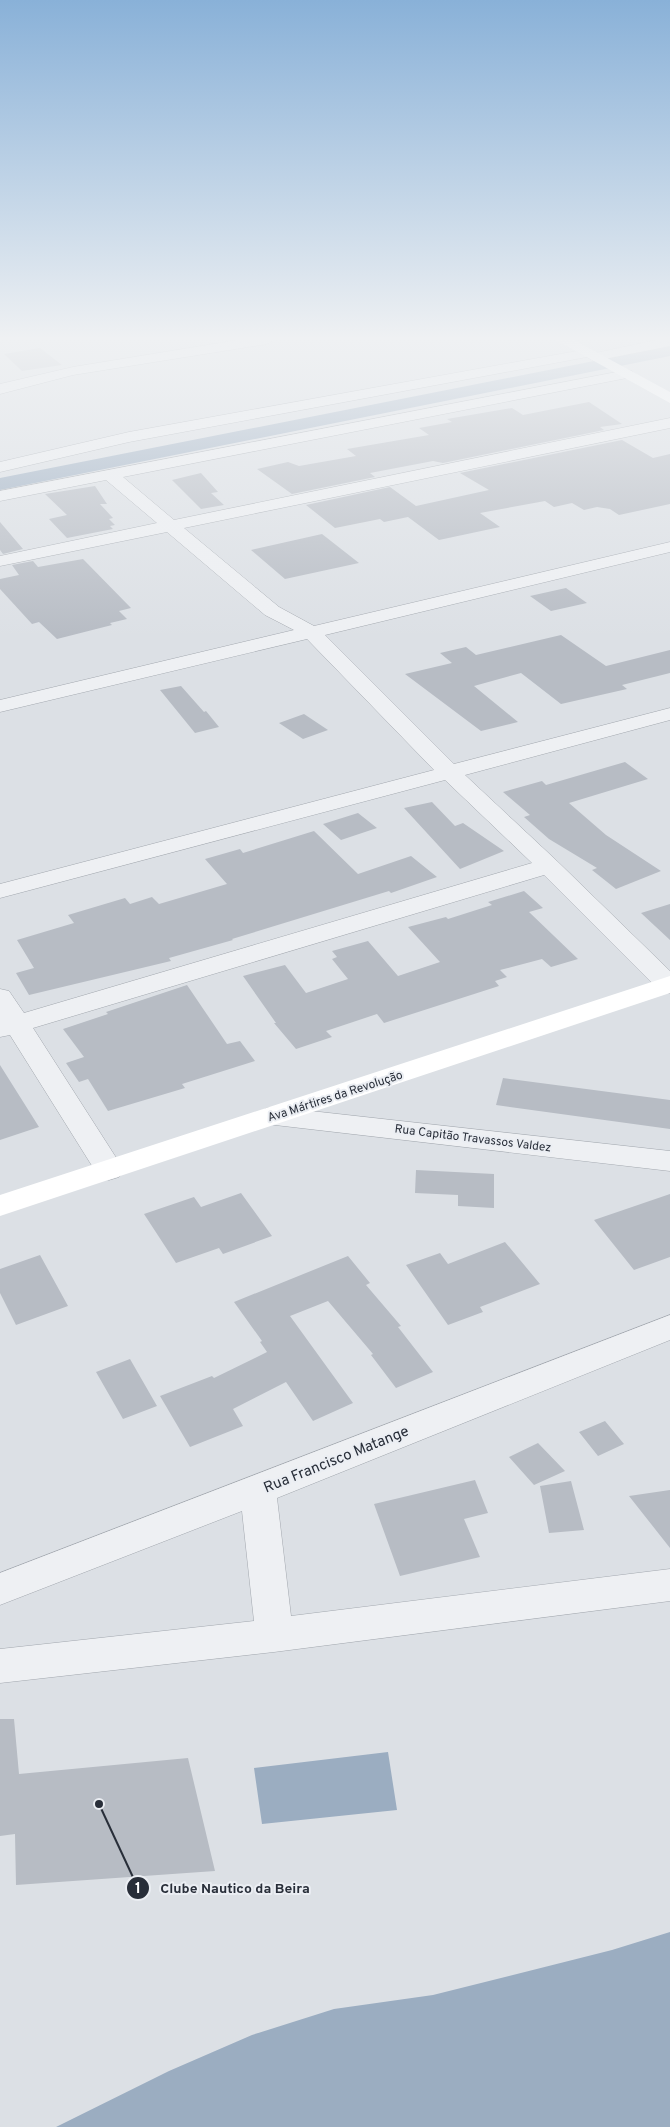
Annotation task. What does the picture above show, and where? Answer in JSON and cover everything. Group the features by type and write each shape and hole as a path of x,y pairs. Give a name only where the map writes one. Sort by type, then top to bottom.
{"street":[{"path":"0,467 119,439"},
{"path":"0,496 290,439"},
{"path":"0,561 591,439"},
{"path":"110,475 272,610 311,632 448,771 549,866 669,984"},
{"path":"0,706 670,547"},
{"path":"0,891 448,771 670,714"},
{"path":"8,1027 549,866"},
{"name":"Ava Mártires da Revolução","path":"0,1206 669,984"},
{"path":"0,997 8,1027 108,1170"},
{"name":"Rua Capitão Travassos Valdez","path":"275,1116 670,1161"},
{"name":"Rua Francisco Matange","path":"0,1589 258,1490 670,1327"},
{"path":"258,1490 274,1635"},
{"path":"0,1666 274,1635 670,1585"}],"water":[{"path":"197,439 254,439 0,490 0,478"},
{"path":"388,1752 397,1810 262,1824 254,1768"},
{"path":"670,1932 670,2127 56,2127 169,2071 252,2035 334,2009 433,1995 612,1950"}],"building":[{"path":"404,439 559,439 443,463 433,461 370,473 375,477 292,494 257,469 288,462 299,466 356,456 347,449"},
{"path":"622,440 653,458 670,454 670,504 619,515 610,509 597,507 584,510 572,503 554,507 545,501 480,513 500,527 439,540 408,517 384,522 380,519 335,528 306,505 390,487 416,506 489,490 460,473"},
{"path":"201,473 218,492 211,493 224,505 201,509 172,480"},
{"path":"95,486 107,504 100,504 113,518 109,519 115,525 110,526 113,529 67,538 49,519 67,515 45,494"},
{"path":"0,522 23,549 3,554 0,550"},
{"path":"322,534 359,563 285,579 251,550"},
{"path":"83,559 131,608 119,611 127,619 110,623 112,625 57,639 39,622 32,624 0,589 0,579 19,575 12,565 33,561 38,567"},
{"path":"566,588 587,603 551,611 530,596"},
{"path":"561,635 606,666 670,650 670,673 622,685 627,689 561,704 521,673 474,686 518,722 481,731 405,674 452,663 440,653 466,647 476,655"},
{"path":"181,686 219,727 195,733 160,690"},
{"path":"304,714 328,730 303,739 279,723"},
{"path":"625,762 648,779 569,803 606,835 661,871 616,889 592,870 597,868 549,839 524,817 530,815 503,792 542,781 546,785"},
{"path":"432,802 455,826 463,823 504,851 460,869 404,808"},
{"path":"358,813 377,828 341,840 323,824"},
{"path":"314,831 358,874 411,856 437,877 391,893 389,891 169,958 171,961 29,995 16,973 34,968 17,940 74,923 68,915 125,898 130,904 152,897 159,904 227,884 205,859 240,849 243,853"},
{"path":"524,891 543,908 529,912 578,959 551,967 542,959 500,970 507,977 495,981 499,986 384,1023 377,1014 326,1031 332,1037 296,1049 274,1023 276,1023 243,976 285,965 306,993 348,979 332,959 337,957 332,951 368,941 398,976 440,962 408,927 446,917 448,919 492,905 488,902"},
{"path":"670,904 670,940 641,913"},
{"path":"187,985 227,1044 240,1041 255,1061 182,1084 185,1088 108,1111 88,1079 79,1082 66,1063 84,1057 63,1029 108,1014 106,1012"},
{"path":"0,1065 39,1127 0,1140"},
{"path":"503,1078 670,1100 670,1129 496,1105"},
{"path":"416,1170 494,1174 494,1208 458,1206 458,1195 415,1193"},
{"path":"241,1193 272,1236 223,1254 219,1248 176,1263 144,1214 194,1197 201,1207"},
{"path":"670,1194 670,1257 634,1270 594,1220"},
{"path":"505,1242 540,1284 480,1307 483,1312 448,1325 406,1265 440,1253 448,1264"},
{"path":"40,1255 68,1306 16,1325 0,1293 0,1269"},
{"path":"348,1256 370,1283 366,1285 401,1326 398,1327 433,1372 396,1388 371,1355 373,1354 328,1301 290,1316 353,1403 313,1421 286,1382 233,1409 243,1426 190,1447 160,1396 212,1376 214,1378 267,1352 260,1342 262,1341 234,1302"},
{"path":"130,1359 157,1406 123,1419 96,1372"},
{"path":"605,1421 624,1444 598,1456 579,1432"},
{"path":"538,1443 565,1471 534,1485 509,1457"},
{"path":"475,1480 488,1513 464,1519 480,1557 400,1576 374,1504"},
{"path":"571,1481 584,1530 549,1533 540,1486"},
{"path":"670,1490 670,1548 629,1496"},
{"path":"0,1719 14,1719 19,1774 188,1758 215,1871 16,1885 15,1834 0,1836"}],"place":[{"name":"Clube Nautico da Beira","path":"99,1804"}]}
